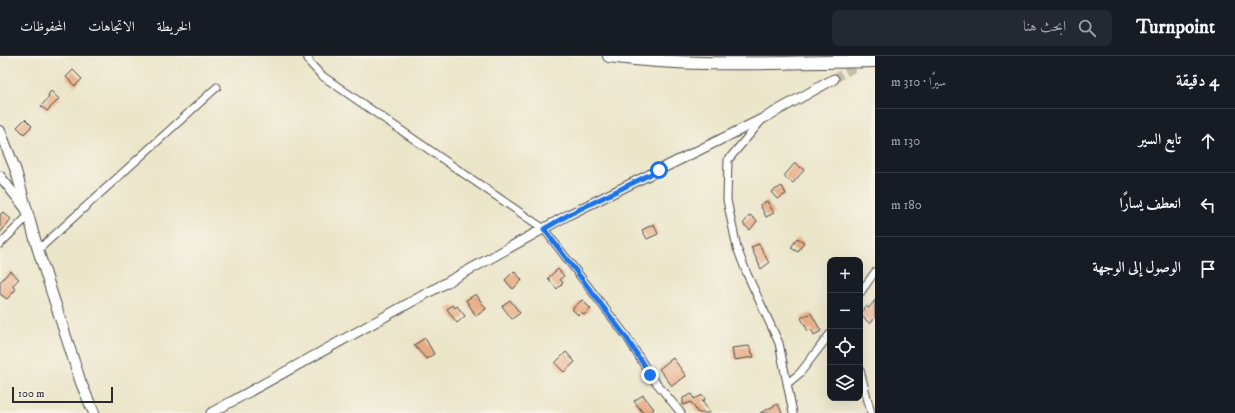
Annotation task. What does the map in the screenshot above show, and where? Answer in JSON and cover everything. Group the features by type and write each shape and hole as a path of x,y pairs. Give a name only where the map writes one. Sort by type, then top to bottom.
{"highway":[{"path":"609,56 640,60 729,64 875,61"}],"main road":[{"path":"0,131 20,183 38,250 81,383 94,413"}],"street":[{"path":"307,56 310,63 321,75 544,229 626,337 650,375 681,413"},
{"path":"211,413 345,337 570,214 764,118 834,79"},
{"path":"38,250 217,87"},
{"path":"764,118 728,160 727,200 737,248 747,274 779,343 793,413"},
{"path":"0,176 27,213 0,244"},
{"path":"863,290 872,283 875,272"},
{"path":"788,383 800,373 827,340"},
{"path":"863,382 871,413"}],"building":[{"path":"73,70 82,79 75,86 66,77"},
{"path":"51,91 59,99 47,111 41,106 49,97 48,95"},
{"path":"25,119 32,126 24,134 17,127"},
{"path":"795,163 804,170 793,183 784,176"},
{"path":"782,186 786,194 777,199 771,192"},
{"path":"767,201 774,213 766,217 760,205"},
{"path":"3,212 11,219 0,233 0,215"},
{"path":"750,215 757,221 750,230 743,224"},
{"path":"654,224 658,234 647,239 642,230"},
{"path":"797,238 804,242 798,252 791,248"},
{"path":"759,244 769,263 761,269 751,247"},
{"path":"558,269 564,276 560,279 563,283 557,289 548,278"},
{"path":"10,271 19,279 12,286 16,289 7,299 0,294 0,282"},
{"path":"514,271 522,280 513,289 505,280"},
{"path":"476,294 486,309 476,316 466,300"},
{"path":"510,300 520,313 512,319 502,306"},
{"path":"582,300 591,309 584,315 581,312 578,315 572,309"},
{"path":"875,300 875,318 870,324 863,317 863,310 866,306 869,308"},
{"path":"453,305 455,308 457,306 465,316 457,323 447,309"},
{"path":"811,313 821,331 814,335 811,329 808,331 801,318"},
{"path":"425,338 434,354 426,359 414,345"},
{"path":"749,346 754,357 734,360 732,348"},
{"path":"566,352 575,362 564,372 555,363"},
{"path":"673,358 686,376 672,386 659,369"},
{"path":"692,394 694,399 703,395 705,400 702,401 710,413 698,413 691,402 683,405 683,398"},
{"path":"643,395 654,409 649,413 643,413 634,401"},
{"path":"778,404 782,413 760,413"}],"tunnel":[{"path":"834,79 863,62"}],"route":[{"path":"650,375 626,337 544,229 570,214 659,170"}]}
